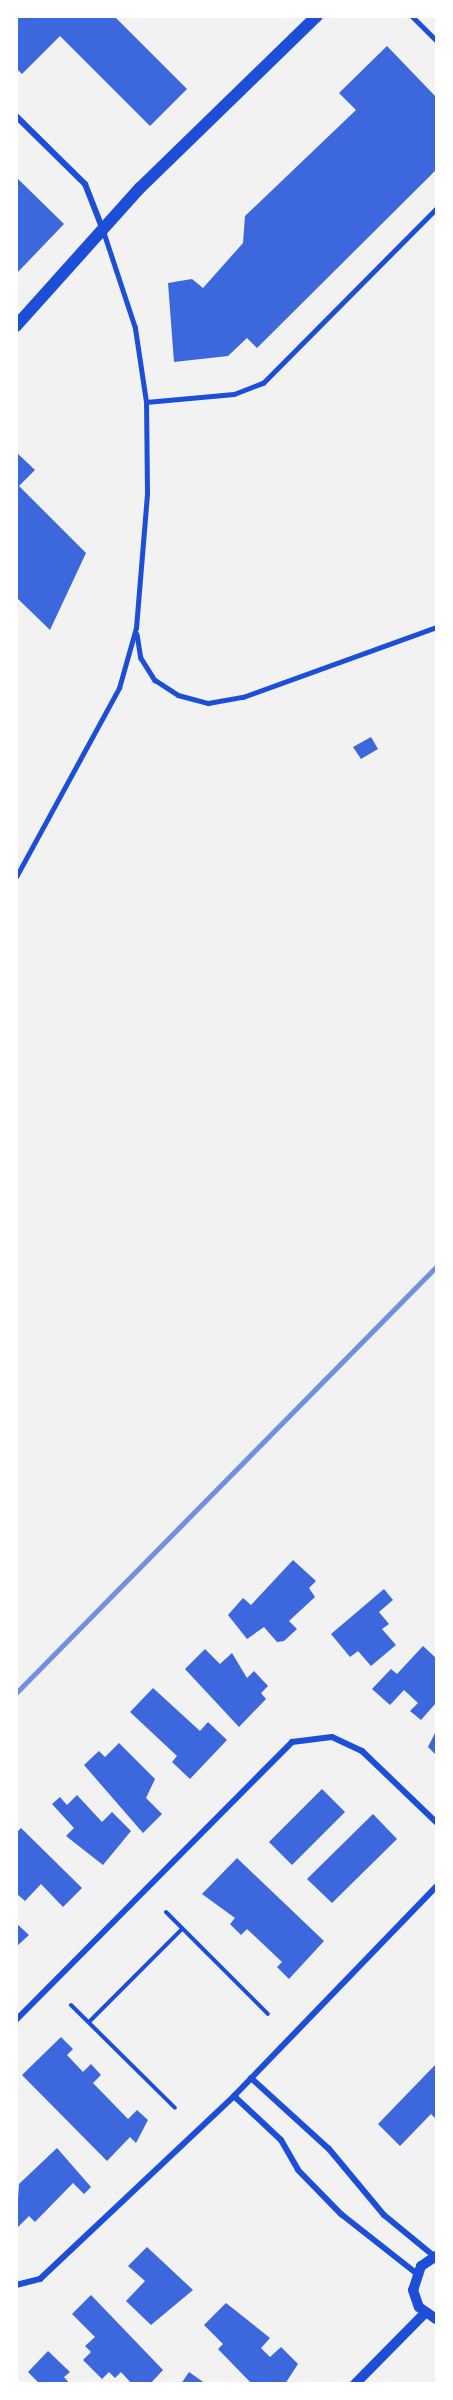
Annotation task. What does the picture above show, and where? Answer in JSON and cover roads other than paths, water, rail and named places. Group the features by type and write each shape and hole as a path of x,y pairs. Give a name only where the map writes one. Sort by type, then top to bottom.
{"main road":[{"path":"16,326 151,177 317,16"}],"street":[{"path":"16,116 85,184 104,231"},
{"path":"16,2020 292,1742 332,1737 362,1751 436,1822"},
{"path":"16,2285 40,2279 234,2096 436,1887"},
{"path":"251,2078 329,2149 384,2215 435,2256 416,2273 414,2299 425,2313 436,2319"},
{"path":"234,2096 280,2140 298,2170 340,2214 416,2273"},
{"path":"355,2384 425,2313"}],"lane":[{"path":"412,16 436,40"},
{"path":"146,402 234,394 263,383 436,209"},
{"path":"16,877 119,688 136,628 147,494 146,402 135,328 104,231"},
{"path":"136,628 141,658 155,680 178,695 208,703 243,698 436,627"}],"railway":[{"path":"16,1693 436,1267"}]}
